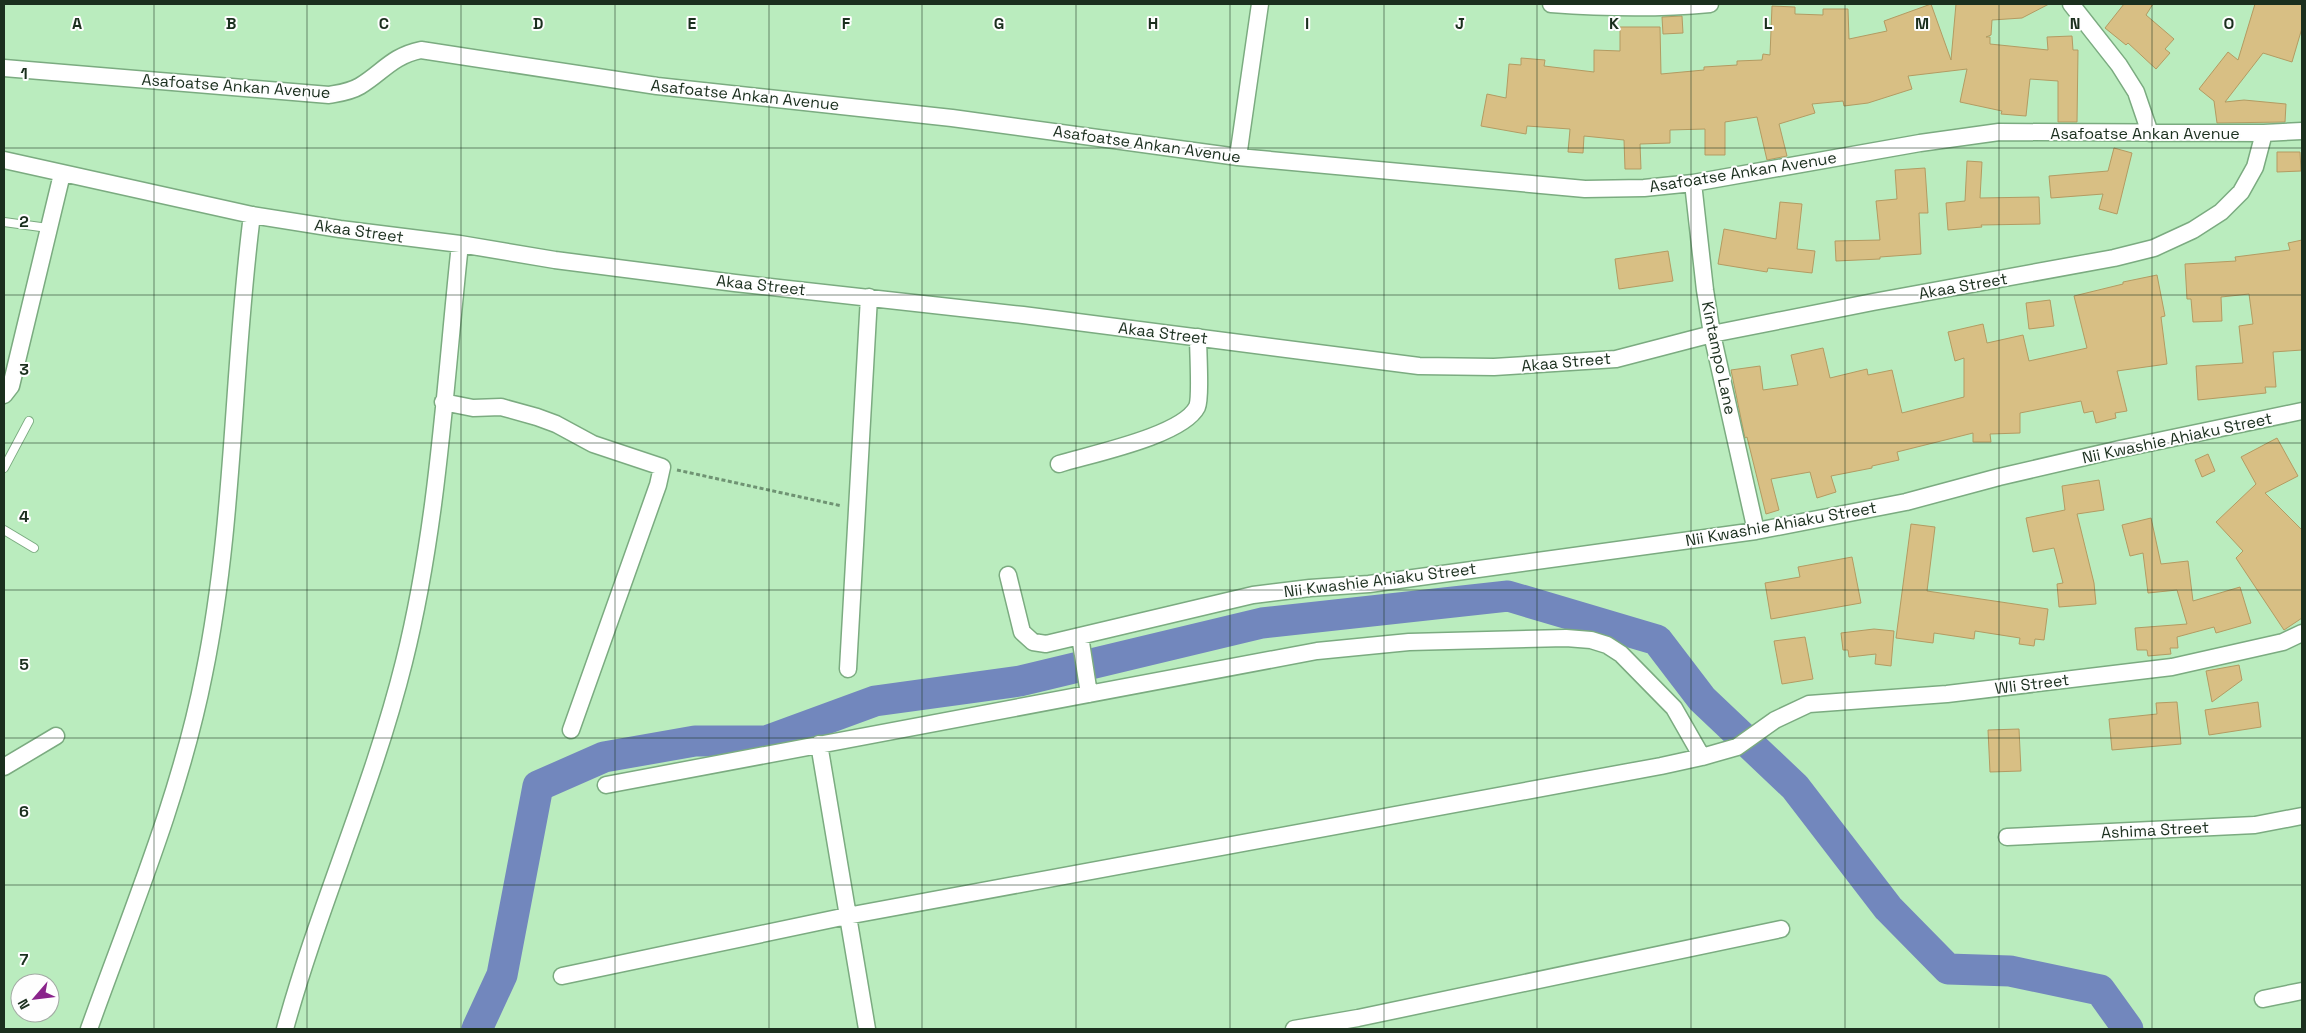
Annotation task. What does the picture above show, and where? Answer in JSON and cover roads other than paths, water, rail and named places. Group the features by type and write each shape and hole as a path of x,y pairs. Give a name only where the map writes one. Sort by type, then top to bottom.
{"street":[{"path":"1238,156 1260,4"},
{"path":"1551,4 1594,8 1660,8 1710,4"},
{"path":"2071,4 2119,66 2136,92 2150,132"},
{"name":"Asafoatse Ankan Avenue","path":"4,68 329,95 346,92 360,86 405,53 421,50 658,86 952,118 1238,156 1585,189 1644,188 1693,183 1920,143 1999,132 2302,132"},
{"name":"Akaa Street","path":"4,160 252,215 340,229 460,244 555,260 1198,337 1419,366 1494,367 1616,359 1712,334 1873,302 2114,258 2154,248 2192,230 2221,212 2241,192 2256,167 2264,133"},
{"path":"4,395 11,386 62,174"},
{"name":"Kintampo Lane","path":"1693,183 1712,334 1756,531"},
{"path":"89,1029 180,777 204,675 223,566 243,292 252,215"},
{"path":"285,1029 300,974 385,729 404,662 426,559 460,244"},
{"path":"848,669 859,446 869,297"},
{"path":"1059,464 1159,434 1190,416 1198,405 1198,337"},
{"path":"443,402 474,408 501,407 537,417 556,424 593,444 662,467 658,485 571,730"},
{"name":"Nii Kwashie Ahiaku Street","path":"1008,575 1022,632 1033,642 1081,644 1253,595 1310,588 1369,584 1756,531 1906,502 1999,477 2120,449 2302,411"},
{"name":"Wli Street","path":"562,976 847,916 1610,777 1702,757 1737,746 1791,711 1809,704 1947,694 2172,667 2283,642 2302,633"},
{"path":"606,784 819,744 1088,687 1317,651 1409,642 1566,638 1591,640 1607,645 1621,654 1674,708 1702,757"},
{"path":"1081,644 1088,687"},
{"path":"4,767 56,736"},
{"path":"819,744 867,1029"},
{"name":"Ashima Street","path":"2007,837 2255,825 2302,816"},
{"path":"1294,1029 1359,1024 1781,929"},
{"path":"2262,999 2302,991"}],"lane":[{"path":"4,222 48,228"},
{"path":"4,468 29,421"},
{"path":"4,530 34,548"}],"waterway":[{"path":"477,1029 502,975 538,786 604,757 695,741 766,741 875,701 1020,681 1262,623 1508,596 1657,640 1702,699 1795,787 1888,908 1948,969 2010,971 2100,990 2128,1029"}]}
